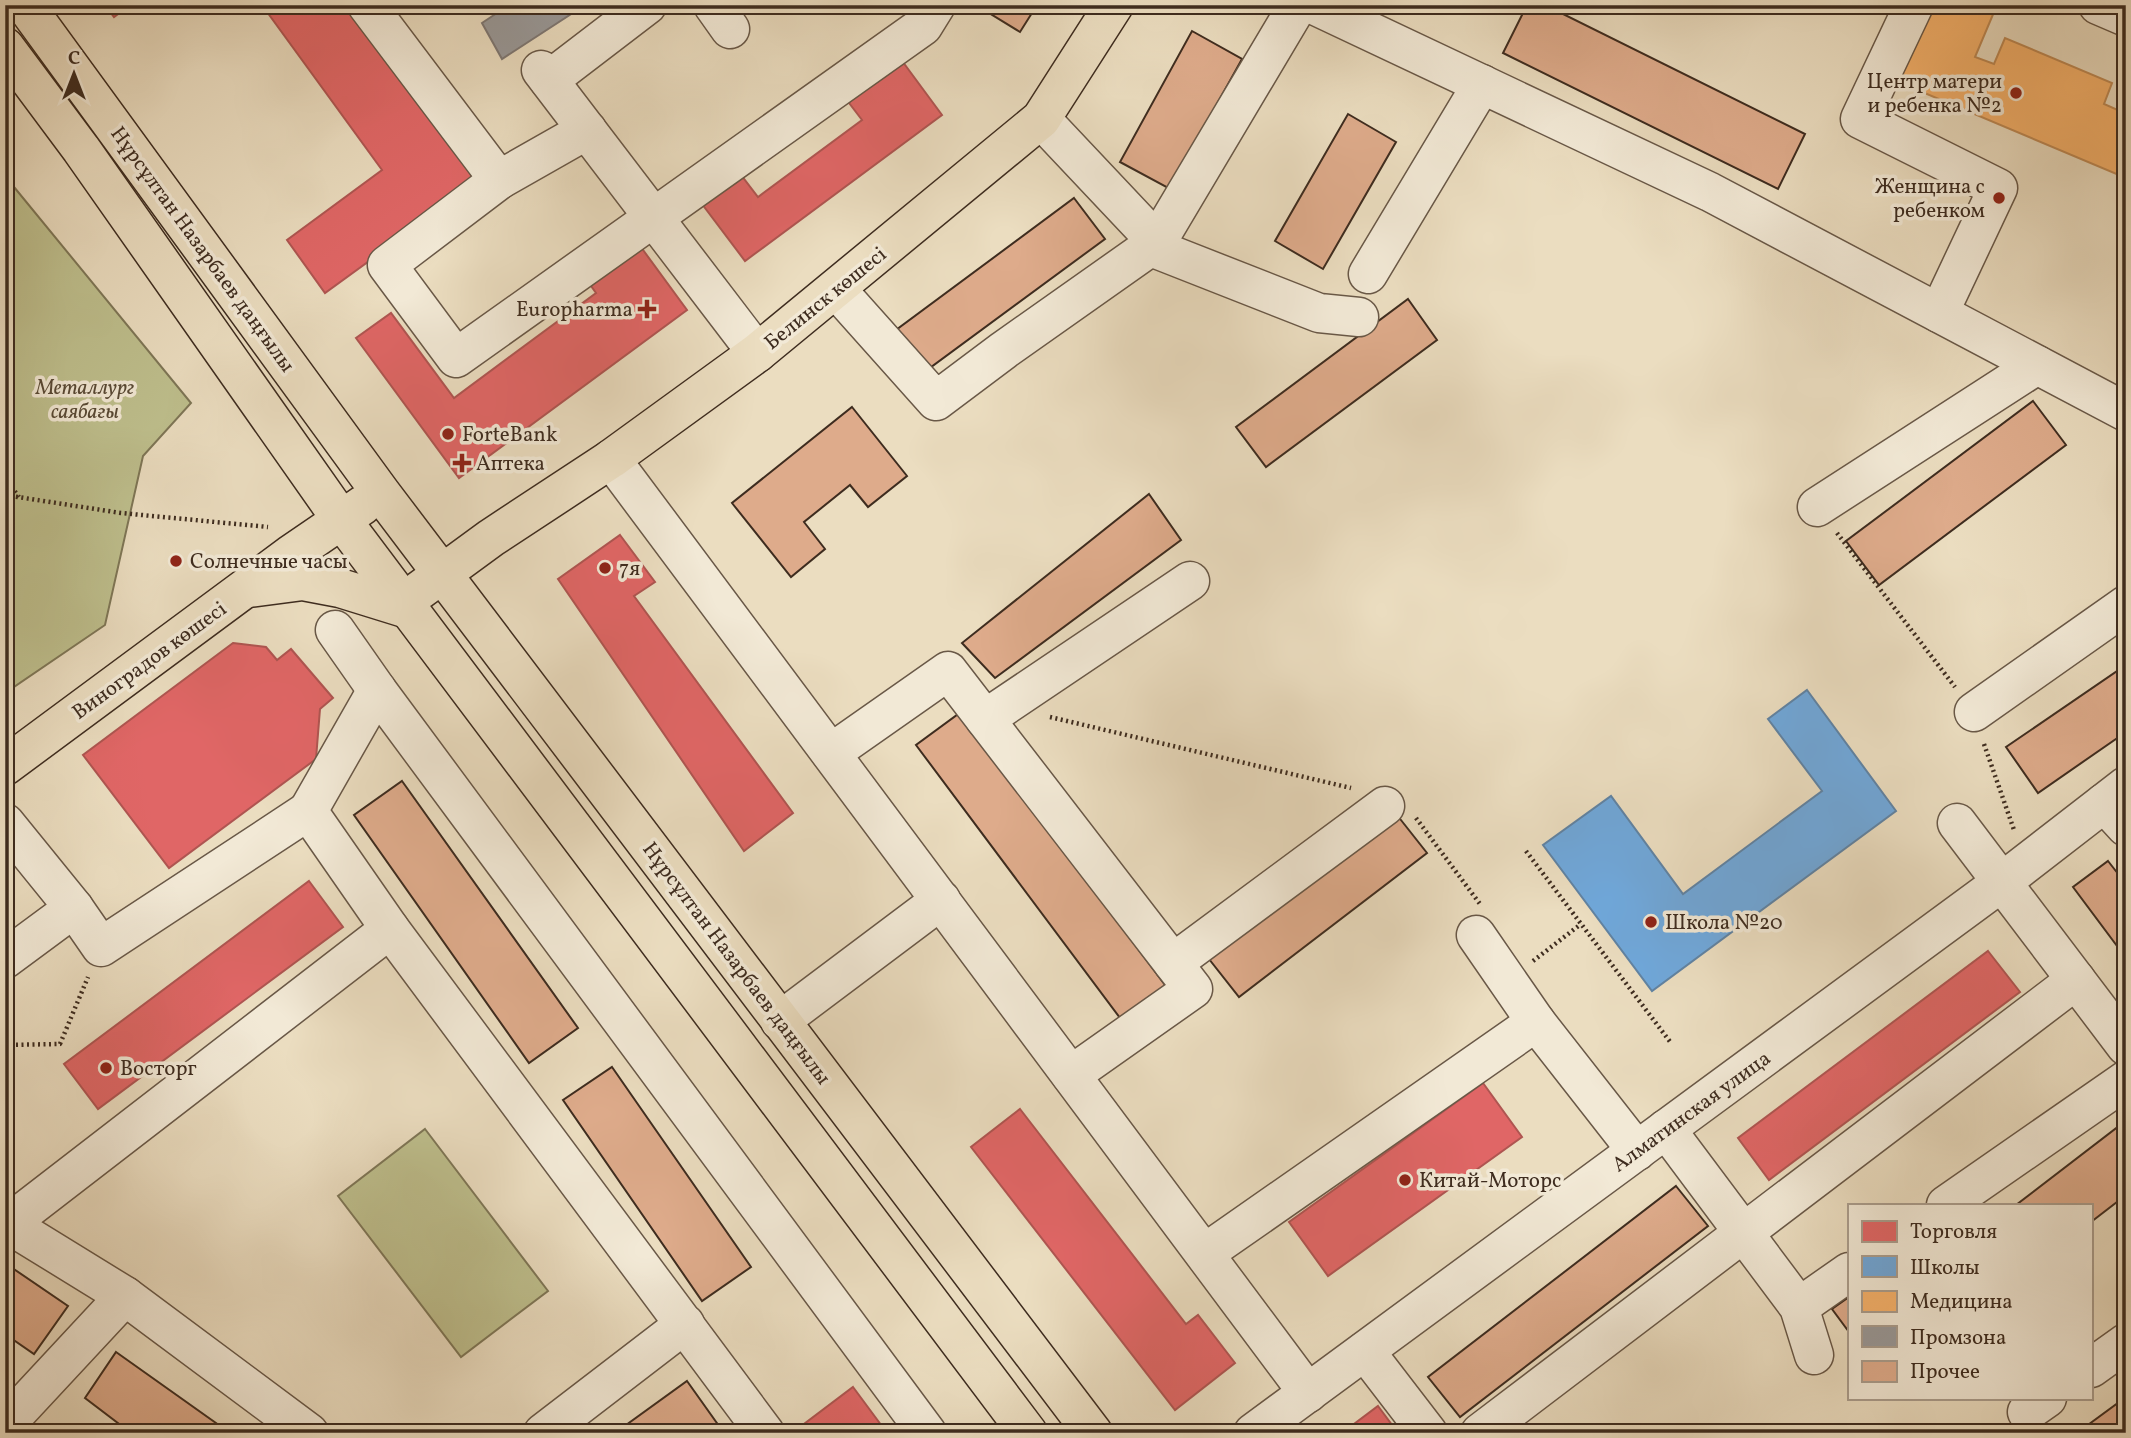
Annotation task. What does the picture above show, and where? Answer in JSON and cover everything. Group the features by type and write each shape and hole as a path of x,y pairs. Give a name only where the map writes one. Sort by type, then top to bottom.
{"main road":[{"name":"Нұрсұлтан Назарбаев даңғылы","path":"25,5 381,493 1093,1433"},
{"name":"Белинск көшесі","path":"408,606 442,574 611,459 757,353 1041,119 1114,5"},
{"name":"Нұрсұлтан Назарбаев даңғылы","path":"5,47 81,149 341,519 1028,1433"},
{"path":"280,540 341,519 381,493"},
{"name":"Виноградов көшесі","path":"5,765 245,588 280,540"},
{"path":"245,588 303,581 408,606"}],"street":[{"path":"367,5 499,180"},
{"path":"647,5 545,75 757,353"},
{"path":"587,130 499,180 387,265 456,358 923,26 936,5"},
{"path":"836,289 936,401 1154,245 1298,5"},
{"path":"1314,5 1710,192 2126,412"},
{"path":"1914,5 1860,119 1998,187 1939,313"},
{"path":"2098,5 2126,17"},
{"path":"1368,274 1482,84"},
{"path":"1041,119 1154,245 1320,313 1359,317"},
{"path":"1817,507 2037,366"},
{"path":"611,459 1308,1392"},
{"path":"995,713 1190,581"},
{"path":"1974,712 2126,605"},
{"path":"335,630 927,1433"},
{"path":"831,753 948,671 995,713 1193,989 1071,1074"},
{"path":"5,823 74,908 101,947 307,811 377,690"},
{"path":"1173,963 1386,802"},
{"name":"Алматинская улица","path":"1253,1433 2002,882 2119,805"},
{"path":"307,811 390,929 765,1433"},
{"path":"1957,823 2126,1046"},
{"path":"780,1021 941,900"},
{"path":"5,959 74,908"},
{"path":"1482,925 1508,981 1536,1023 1743,1233 1799,1307 1814,1355"},
{"path":"309,1433 125,1296 7,1223 390,929"},
{"path":"1480,1433 2076,980"},
{"path":"1205,1254 1536,1023"},
{"path":"1947,1204 2126,1080"},
{"path":"1799,1307 1848,1273"},
{"path":"5,1425 125,1296"},
{"path":"543,1433 685,1324"},
{"path":"2092,1367 2126,1343"},
{"path":"1365,1351 1427,1433"}],"path":[{"path":"5,478 20,497"},
{"path":"5,495 280,540"},
{"path":"1817,507 1974,712 2014,830"},
{"path":"995,713 1386,802 1482,925"},
{"path":"1526,851 1671,1043"},
{"path":"1508,981 1581,924"},
{"path":"5,1045 60,1044 101,947"}],"green space":[{"name":"Металлург саябағы","path":"5,176 191,403 143,456 105,625 5,693"},
{"path":"425,1129 548,1291 461,1357 338,1196"}],"building: Торговля":[{"path":"105,5 130,5 114,17"},
{"path":"262,5 349,5 478,182 325,293 287,240 382,170"},
{"path":"897,54 942,115 745,261 702,204 741,175 758,197 862,120 843,95"},
{"path":"635,239 687,310 459,478 356,338 391,313 454,398 596,293 584,276"},
{"path":"620,535 655,582 634,596 793,813 744,851 558,579"},
{"path":"233,643 266,647 277,660 291,649 333,698 320,709 316,759 169,868 83,755"},
{"path":"309,881 343,927 98,1109 64,1064"},
{"path":"1988,951 2020,992 1769,1180 1738,1138"},
{"name":"Китай-Моторс","path":"1483,1083 1522,1137 1328,1276 1289,1222"},
{"path":"1020,1109 1186,1324 1198,1315 1235,1363 1175,1410 971,1147"},
{"path":"853,1387 887,1433 811,1433 804,1424"},
{"path":"1378,1406 1398,1433 1342,1433"}],"building: Школы":[{"path":"1807,690 1896,811 1652,991 1543,845 1611,796 1683,894 1822,791 1768,719"}],"building: Медицина":[{"name":"Центр матери и ребенка №2","path":"1928,5 1997,5 1975,57 1994,64 2005,38 2112,83 2104,104 2122,112 2126,104 2126,178 1896,81"}],"building: Промзона":[{"path":"509,5 585,5 502,59 482,23"}],"building: Прочее":[{"path":"976,5 1037,5 1020,32"},
{"path":"1527,5 1545,5 1805,134 1778,189 1503,53"},
{"path":"1192,31 1242,59 1170,189 1120,162"},
{"path":"1348,114 1396,142 1323,269 1275,241"},
{"path":"1074,198 1105,239 927,370 896,330"},
{"path":"1408,299 1437,340 1266,467 1236,427"},
{"path":"2033,401 2066,445 1879,585 1846,541"},
{"path":"852,407 907,476 868,507 850,485 804,522 825,549 791,577 732,503"},
{"path":"1149,494 1181,540 995,678 962,643"},
{"path":"2126,665 2126,732 2038,793 2006,747"},
{"path":"961,712 1168,989 1123,1022 916,745"},
{"path":"402,781 578,1028 529,1063 354,815"},
{"path":"1397,815 1427,853 1239,997 1209,959"},
{"path":"2108,861 2126,884 2126,958 2073,887"},
{"path":"612,1067 751,1267 702,1301 563,1100"},
{"path":"2119,1126 2126,1135 2126,1195 2092,1221 2092,1204 2017,1204"},
{"path":"1676,1186 1708,1226 1460,1417 1428,1377"},
{"path":"5,1263 68,1306 34,1354 5,1334"},
{"path":"1848,1298 1848,1331 1832,1309"},
{"path":"116,1352 230,1433 131,1433 85,1398"},
{"path":"687,1381 719,1426 709,1433 615,1433"},
{"path":"2126,1397 2126,1433 2077,1433"}],"place":[{"name":"Центр матери и ребенка №2","path":"2016,93"},
{"name":"Женщина с ребенком","path":"1999,198"},
{"name":"Europharma","path":"647,309"},
{"name":"ForteBank","path":"448,434"},
{"name":"Аптека","path":"462,463"},
{"name":"Солнечные часы","path":"176,561"},
{"name":"7я","path":"605,568"},
{"name":"Школа №20","path":"1651,922"},
{"name":"Восторг","path":"106,1068"},
{"name":"Китай-Моторс","path":"1405,1180"}]}
